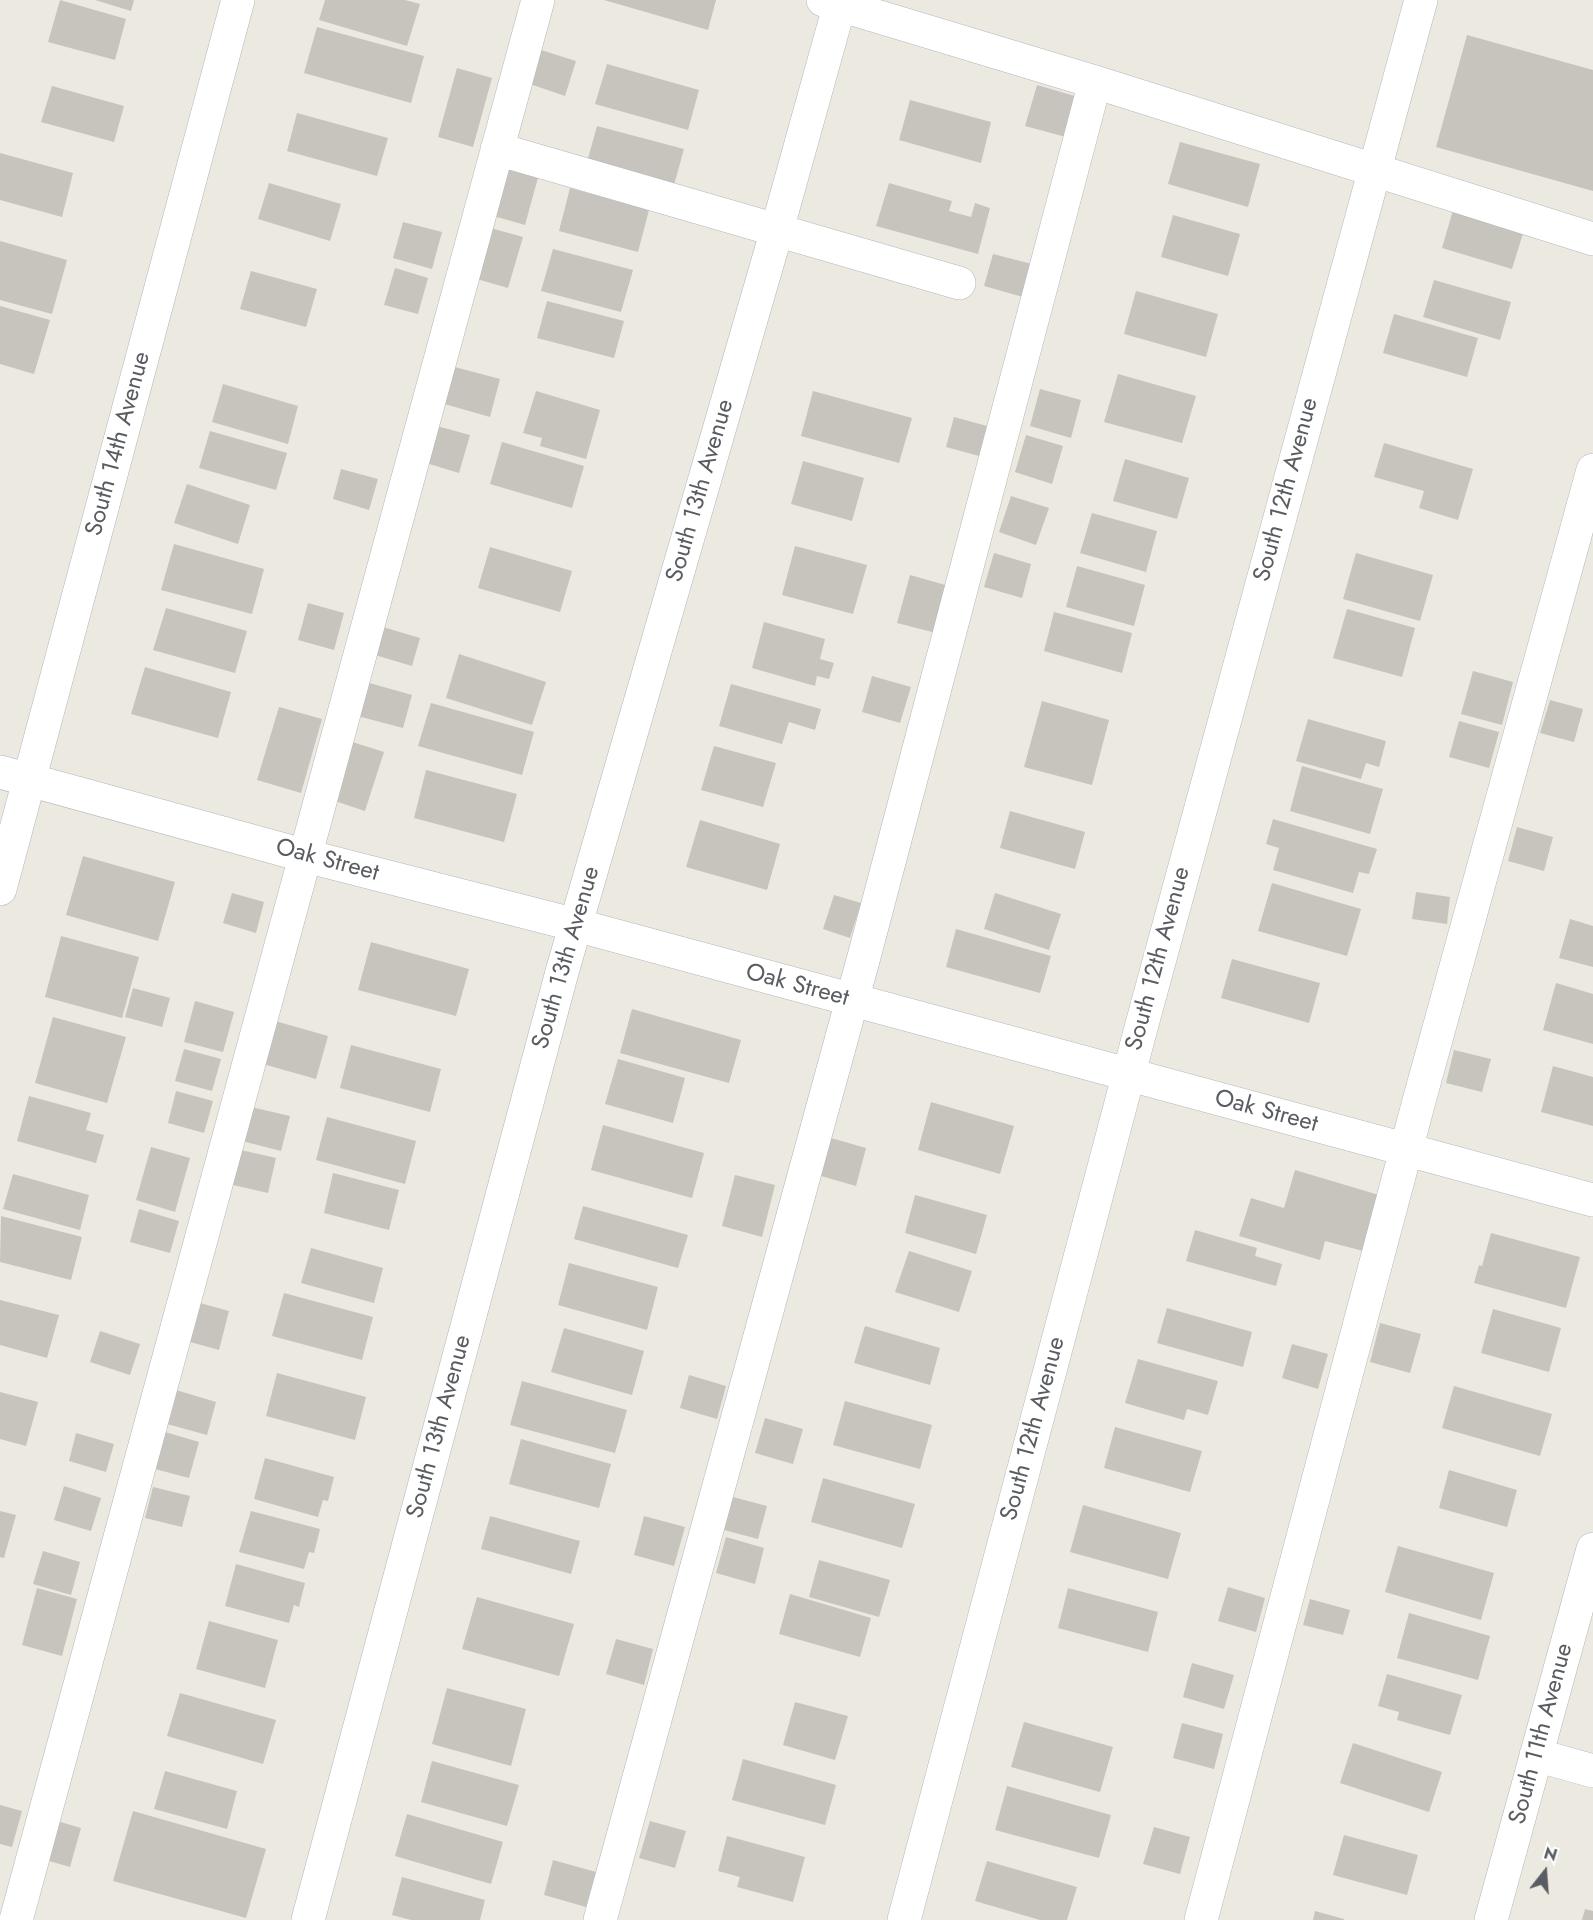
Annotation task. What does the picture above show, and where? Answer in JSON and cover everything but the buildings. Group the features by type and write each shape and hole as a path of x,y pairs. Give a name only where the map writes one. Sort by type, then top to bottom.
{"street":[{"name":"South 14th Avenue","path":"0,889 15,776 238,0"},
{"path":"16,1917 538,0"},
{"name":"South 12th Avenue","path":"904,1920 1128,1074 1421,0"},
{"path":"834,2 1095,81 1593,240"},
{"name":"South 13th Avenue","path":"308,1920 576,925 777,230 834,2"},
{"path":"600,1920 851,1000 1095,81"},
{"path":"498,149 959,283"},
{"path":"1201,1920 1406,1150 1593,470"},
{"name":"Oak Street","path":"15,776 1593,1200"},
{"name":"South 11th Avenue","path":"1491,1920 1593,1549"},
{"path":"1536,1755 1593,1771"}]}
